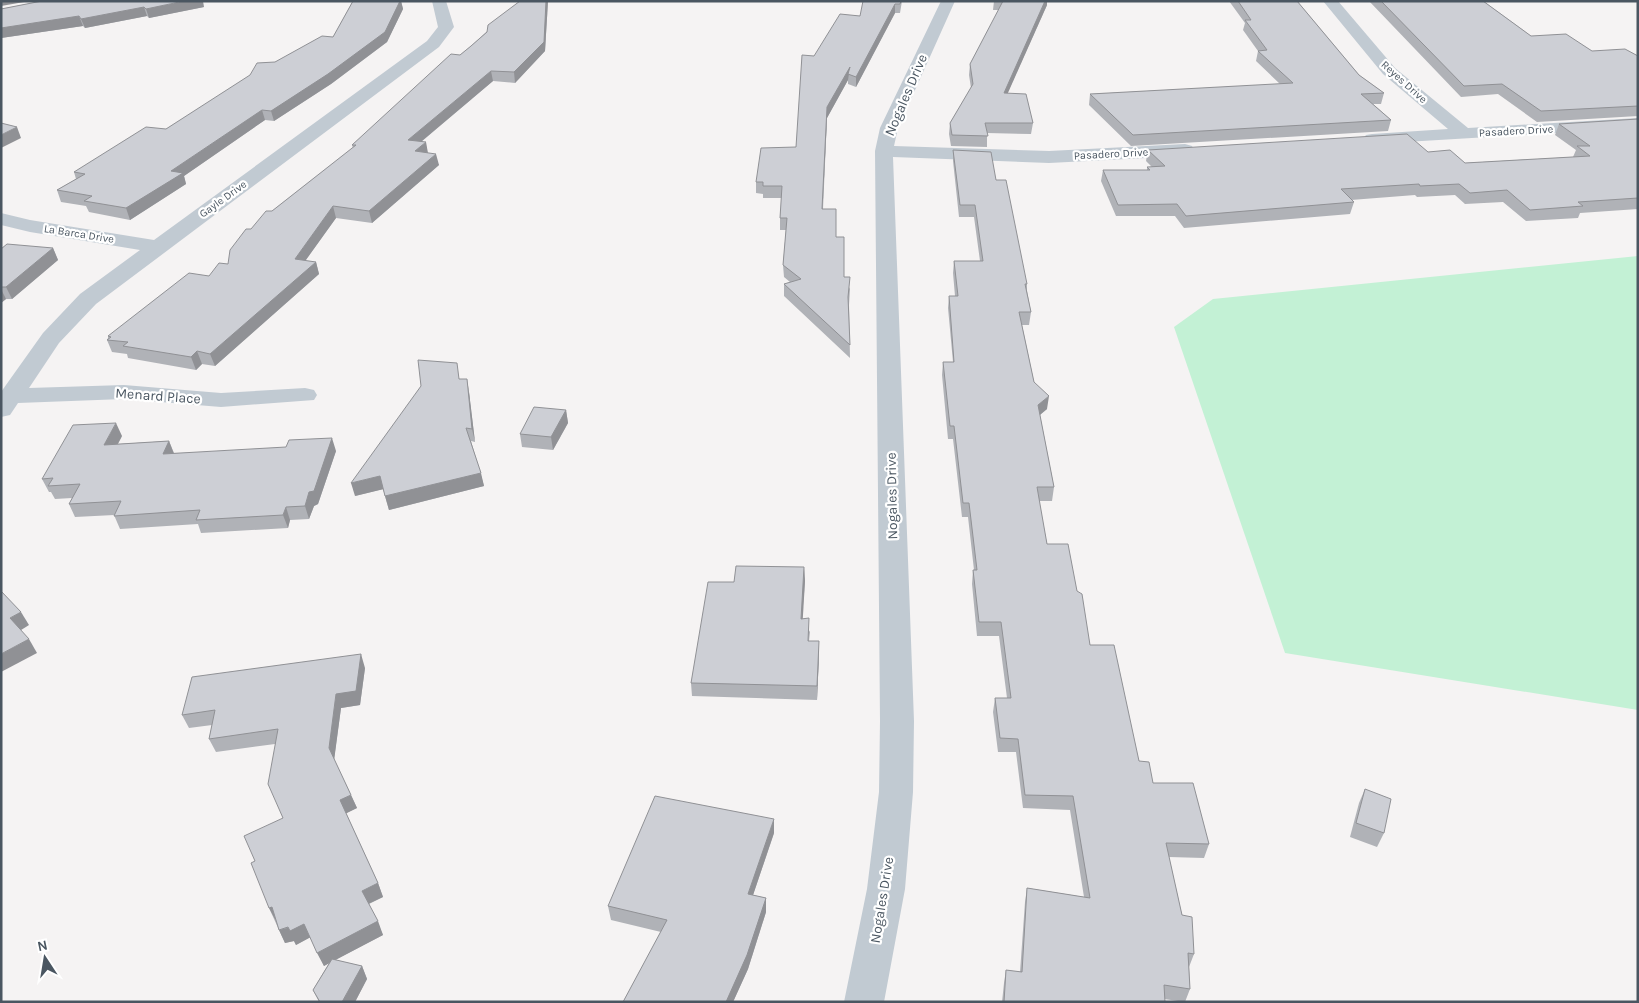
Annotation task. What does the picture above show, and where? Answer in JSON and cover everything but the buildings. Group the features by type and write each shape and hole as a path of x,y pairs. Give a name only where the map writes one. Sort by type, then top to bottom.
{"street":[{"name":"Gayle Drive","path":"6,403 51,338 88,299 433,44 446,26 439,1"},
{"name":"Nogales Drive","path":"864,1002 886,889 896,792 897,721 884,151 889,128 948,1"},
{"name":"Reyes Drive","path":"1330,1 1388,71 1465,134"},
{"name":"Pasadero Drive","path":"1352,140 1638,123"},
{"name":"Pasadero Drive","path":"884,151 1049,157 1199,149"},
{"name":"La Barca Drive","path":"1,219 30,226 158,247"},
{"name":"Menard Place","path":"6,403 124,392 220,400 305,394"}],"green space":[{"path":"1638,256 1638,710 1285,653 1174,327 1213,299"}]}
